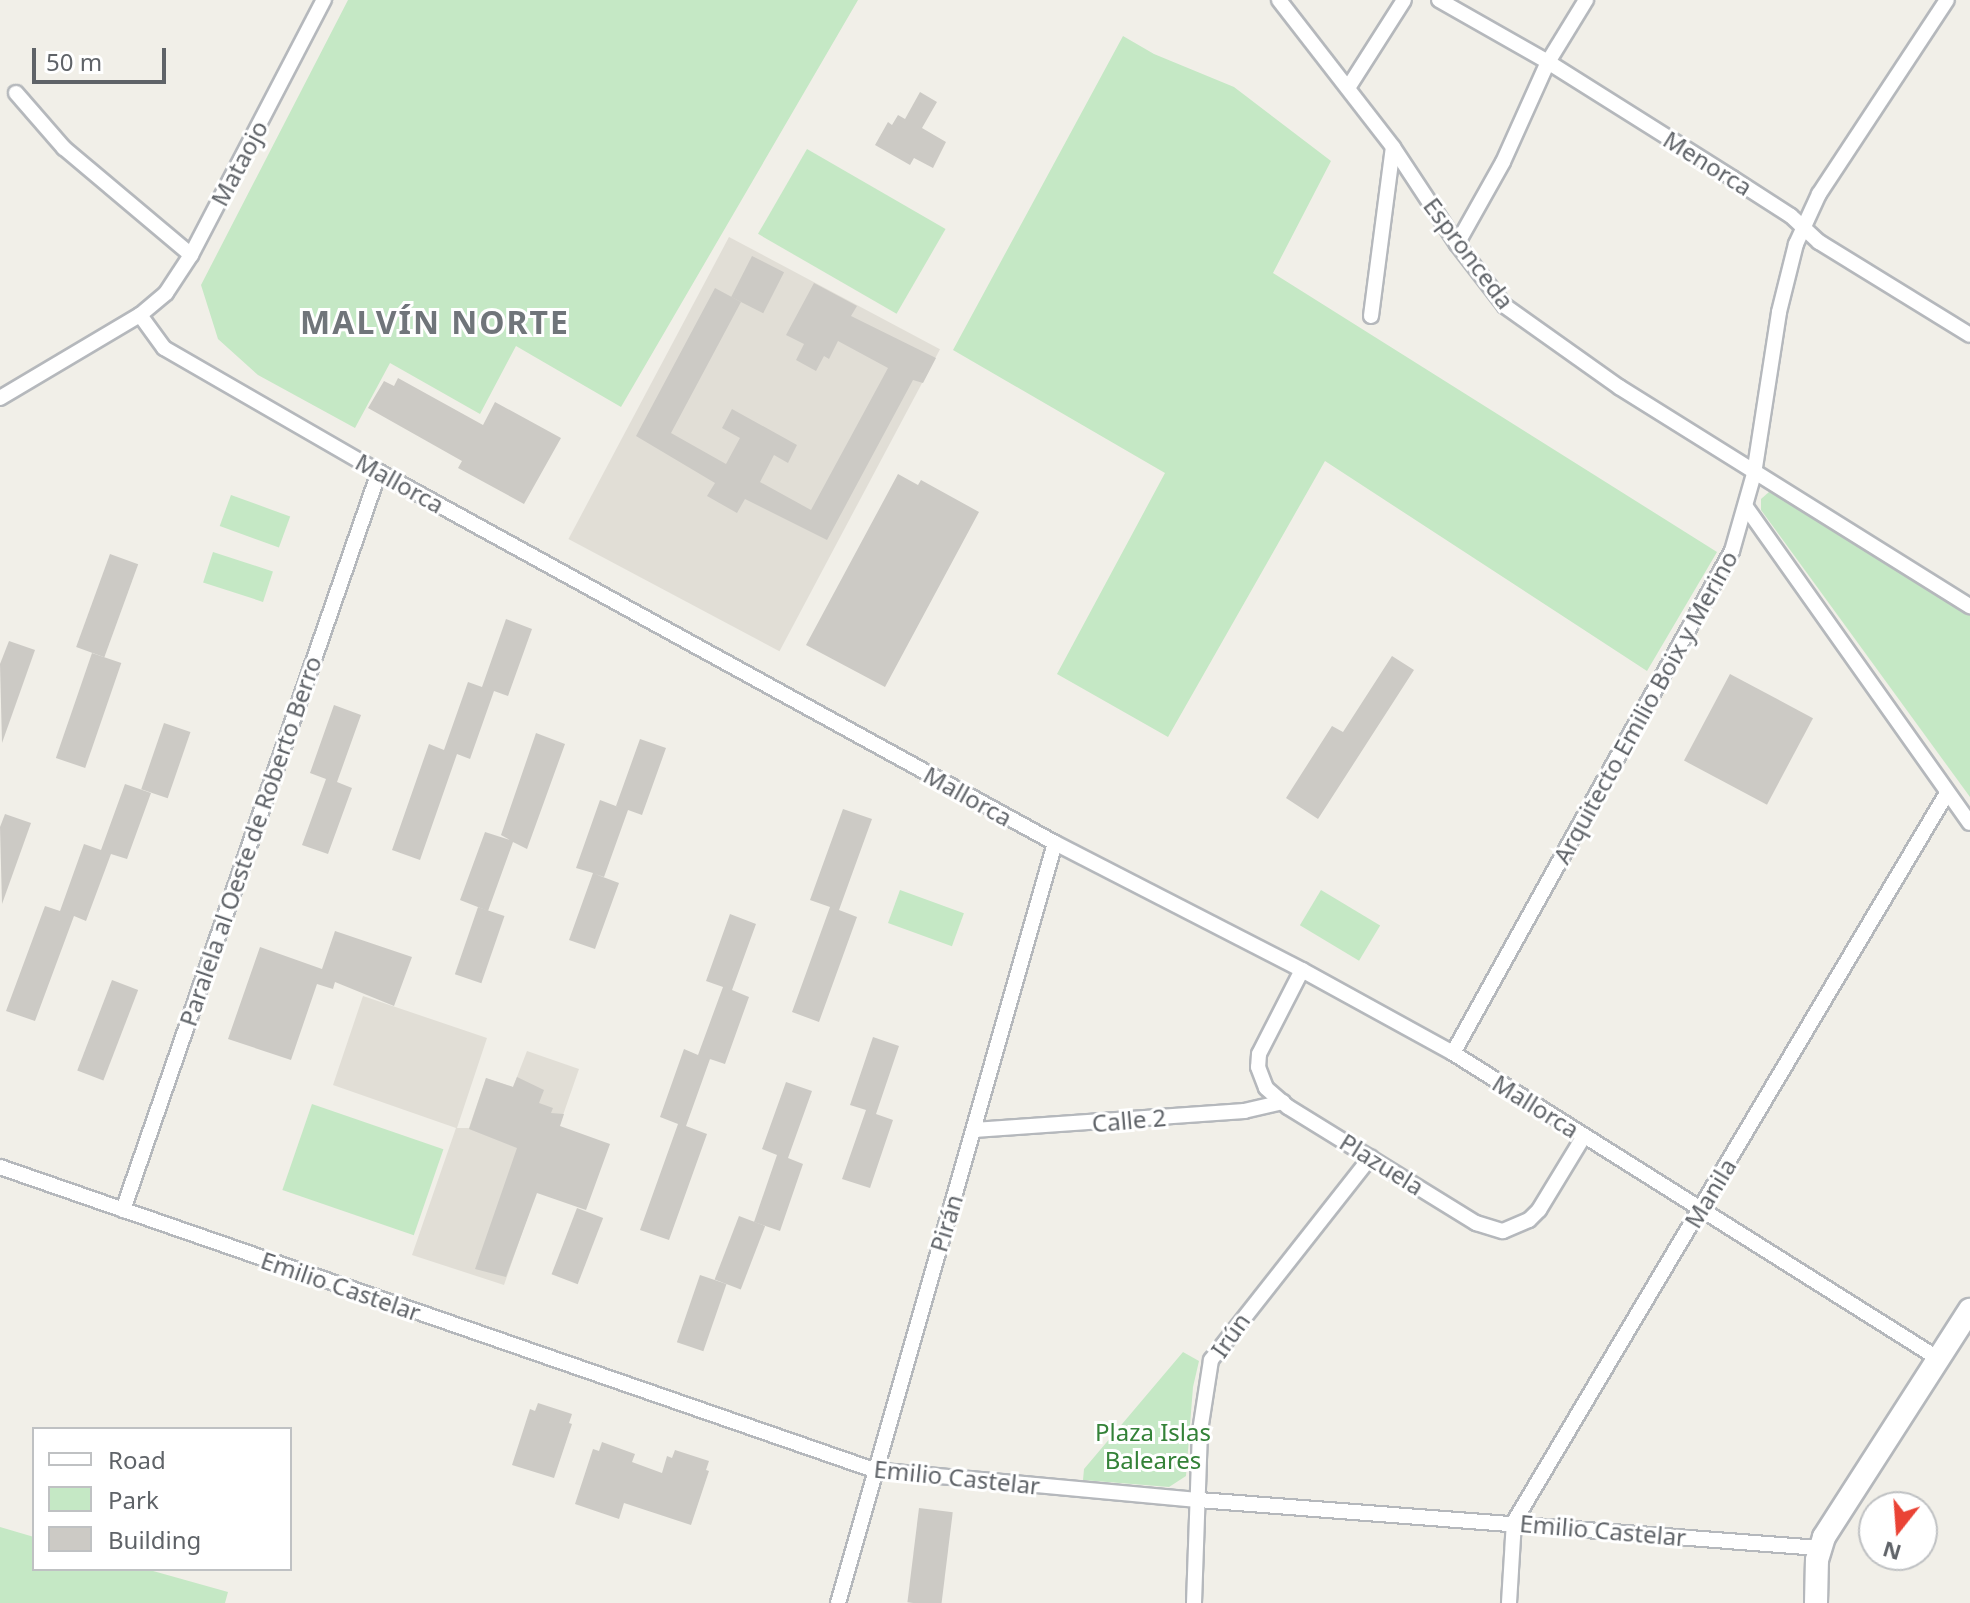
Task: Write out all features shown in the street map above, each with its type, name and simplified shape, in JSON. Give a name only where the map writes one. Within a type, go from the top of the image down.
[{"type":"street","name":"Mataojo","points":[[140,315],[166,293],[191,255],[324,0]]},
{"type":"street","name":"Espronceda","points":[[1279,0],[1393,147],[1457,244],[1505,306],[1530,327],[1754,474],[1970,606]]},
{"type":"street","points":[[1348,88],[1404,0]]},
{"type":"street","name":"Menorca","points":[[1439,0],[1548,62],[1732,178],[1819,242],[1970,335]]},
{"type":"street","points":[[1457,244],[1503,162],[1548,62],[1586,0]]},
{"type":"street","name":"Arquitecto Emilio Boix y Merino","points":[[1453,1053],[1732,551],[1754,474],[1779,312],[1803,228],[1819,194],[1947,0]]},
{"type":"street","points":[[16,93],[64,148],[191,255]]},
{"type":"street","points":[[1371,316],[1393,147]]},
{"type":"street","points":[[0,398],[140,315]]},
{"type":"street","name":"Mallorca","points":[[140,315],[164,348],[379,472],[1055,843],[1302,970],[1453,1053],[1939,1359]]},
{"type":"street","name":"Paralela al Oeste de Roberto Berro","points":[[123,1210],[379,472]]},
{"type":"street","points":[[1746,507],[1970,823]]},
{"type":"street","name":"Manila","points":[[1509,1603],[1514,1522],[1947,793]]},
{"type":"street","name":"Pirán","points":[[838,1603],[1055,843]]},
{"type":"street","name":"Plazuela","points":[[1302,970],[1259,1054],[1260,1076],[1266,1088],[1283,1102],[1476,1223],[1503,1231],[1517,1228],[1539,1210],[1584,1136]]},
{"type":"street","name":"Calle 2","points":[[974,1130],[1228,1112],[1283,1102]]},
{"type":"street","name":"Irún","points":[[1194,1603],[1204,1387],[1211,1360],[1371,1157]]},
{"type":"street","name":"Emilio Castelar","points":[[0,1167],[874,1470],[1199,1500],[1819,1548]]},
{"type":"street","points":[[1816,1603],[1819,1548],[1970,1310]]},
{"type":"shaded area","points":[[729,237],[940,349],[779,651],[568,539]]},
{"type":"shaded area","points":[[363,996],[487,1038],[457,1128],[469,1128],[486,1078],[513,1087],[527,1051],[579,1069],[504,1285],[412,1255],[456,1128],[333,1085]]},
{"type":"green space","points":[[348,0],[858,0],[621,407],[516,346],[480,414],[390,363],[355,428],[258,375],[218,339],[201,285]]},
{"type":"green space","points":[[1123,36],[1154,54],[1234,87],[1331,161],[1273,273],[1717,552],[1647,671],[1325,461],[1168,737],[1057,674],[1165,473],[953,350]]},
{"type":"green space","points":[[807,149],[946,229],[897,314],[758,234]]},
{"type":"green space","points":[[1769,492],[1775,492],[1970,613],[1970,797],[1761,510],[1761,499]]},
{"type":"green space","points":[[231,495],[290,517],[279,548],[220,526]]},
{"type":"green space","points":[[213,552],[273,571],[263,602],[203,582]]},
{"type":"green space","points":[[900,890],[964,913],[952,946],[888,923]]},
{"type":"green space","points":[[1321,890],[1380,926],[1359,961],[1300,925]]},
{"type":"green space","points":[[312,1104],[443,1149],[414,1235],[282,1190]]},
{"type":"green space","name":"Plaza Islas Baleares","points":[[1183,1352],[1199,1361],[1193,1387],[1186,1476],[1169,1487],[1083,1480],[1084,1469]]},
{"type":"green space","points":[[0,1527],[32,1536],[32,1571],[153,1571],[228,1592],[225,1603],[0,1603]]},
{"type":"building","points":[[920,92],[937,102],[922,128],[946,142],[933,168],[914,158],[910,165],[875,145],[888,122],[892,125],[898,115],[905,119]]},
{"type":"building","points":[[752,256],[784,272],[763,313],[731,297]]},
{"type":"building","points":[[814,283],[857,306],[851,316],[936,358],[923,383],[913,380],[827,540],[745,499],[737,513],[707,496],[715,483],[636,436],[715,288],[741,302],[671,433],[726,464],[740,438],[722,428],[732,409],[797,445],[788,463],[774,455],[760,482],[811,510],[888,368],[838,341],[829,359],[824,356],[816,371],[796,360],[804,344],[786,335]]},
{"type":"building","points":[[398,378],[483,425],[495,402],[561,438],[524,504],[458,468],[462,461],[368,408],[384,381],[394,386]]},
{"type":"building","points":[[898,474],[918,485],[921,480],[979,512],[885,687],[806,645]]},
{"type":"building","points":[[110,554],[138,564],[104,657],[76,647]]},
{"type":"building","points":[[506,619],[532,629],[508,696],[494,691],[470,759],[457,754],[420,860],[392,850],[429,744],[444,750],[468,682],[482,687]]},
{"type":"building","points":[[9,641],[35,650],[2,743],[0,664]]},
{"type":"building","points":[[92,653],[121,663],[85,768],[56,758]]},
{"type":"building","points":[[1392,656],[1414,670],[1318,819],[1286,798],[1332,726],[1343,732]]},
{"type":"building","points":[[1730,674],[1813,718],[1767,805],[1684,761]]},
{"type":"building","points":[[334,705],[361,715],[337,782],[352,788],[328,854],[302,845],[326,779],[310,773]]},
{"type":"building","points":[[164,723],[190,732],[168,798],[141,789]]},
{"type":"building","points":[[536,733],[565,744],[527,849],[513,842],[488,911],[460,900],[485,832],[510,840],[501,835]]},
{"type":"building","points":[[640,739],[666,748],[642,815],[628,810],[604,877],[595,874],[619,883],[595,949],[569,940],[593,873],[576,868],[600,800],[621,808],[616,806]]},
{"type":"building","points":[[125,784],[151,793],[127,859],[111,854],[86,921],[74,916],[35,1021],[6,1011],[45,906],[60,911],[84,844],[101,850]]},
{"type":"building","points":[[843,809],[872,819],[839,910],[857,917],[819,1022],[792,1012],[830,907],[810,900]]},
{"type":"building","points":[[5,814],[31,823],[2,904],[0,827]]},
{"type":"building","points":[[478,907],[504,916],[481,983],[455,974]]},
{"type":"building","points":[[730,914],[756,924],[732,990],[749,997],[725,1064],[710,1059],[686,1126],[707,1134],[669,1240],[640,1230],[678,1124],[660,1117],[684,1049],[698,1055],[723,987],[706,981]]},
{"type":"building","points":[[335,931],[412,957],[394,1006],[335,982],[333,989],[317,984],[291,1060],[228,1039],[260,947],[322,969]]},
{"type":"building","points":[[112,980],[138,990],[103,1081],[77,1071]]},
{"type":"building","points":[[873,1037],[899,1046],[876,1114],[893,1120],[870,1188],[842,1179],[866,1110],[850,1105]]},
{"type":"building","points":[[517,1077],[544,1090],[539,1103],[553,1108],[551,1113],[564,1114],[560,1126],[610,1144],[586,1210],[537,1193],[506,1277],[475,1269],[517,1148],[469,1129],[486,1078],[513,1087]]},
{"type":"building","points":[[786,1082],[812,1091],[788,1158],[803,1164],[780,1231],[754,1222],[777,1155],[762,1149]]},
{"type":"building","points":[[577,1208],[603,1218],[578,1284],[552,1274]]},
{"type":"building","points":[[739,1216],[765,1226],[741,1290],[715,1279]]},
{"type":"building","points":[[700,1275],[726,1284],[703,1351],[677,1342]]},
{"type":"building","points":[[538,1403],[572,1414],[569,1423],[572,1424],[554,1478],[512,1465],[530,1409],[535,1411]]},
{"type":"building","points":[[602,1442],[635,1454],[632,1462],[662,1473],[667,1456],[672,1458],[675,1450],[709,1461],[706,1470],[709,1471],[691,1525],[624,1503],[619,1519],[575,1504],[593,1449],[599,1451]]},
{"type":"building","points":[[919,1508],[953,1512],[942,1603],[907,1602]]},
{"type":"district","name":"MALVÍN NORTE","points":[[435,322]]}]
